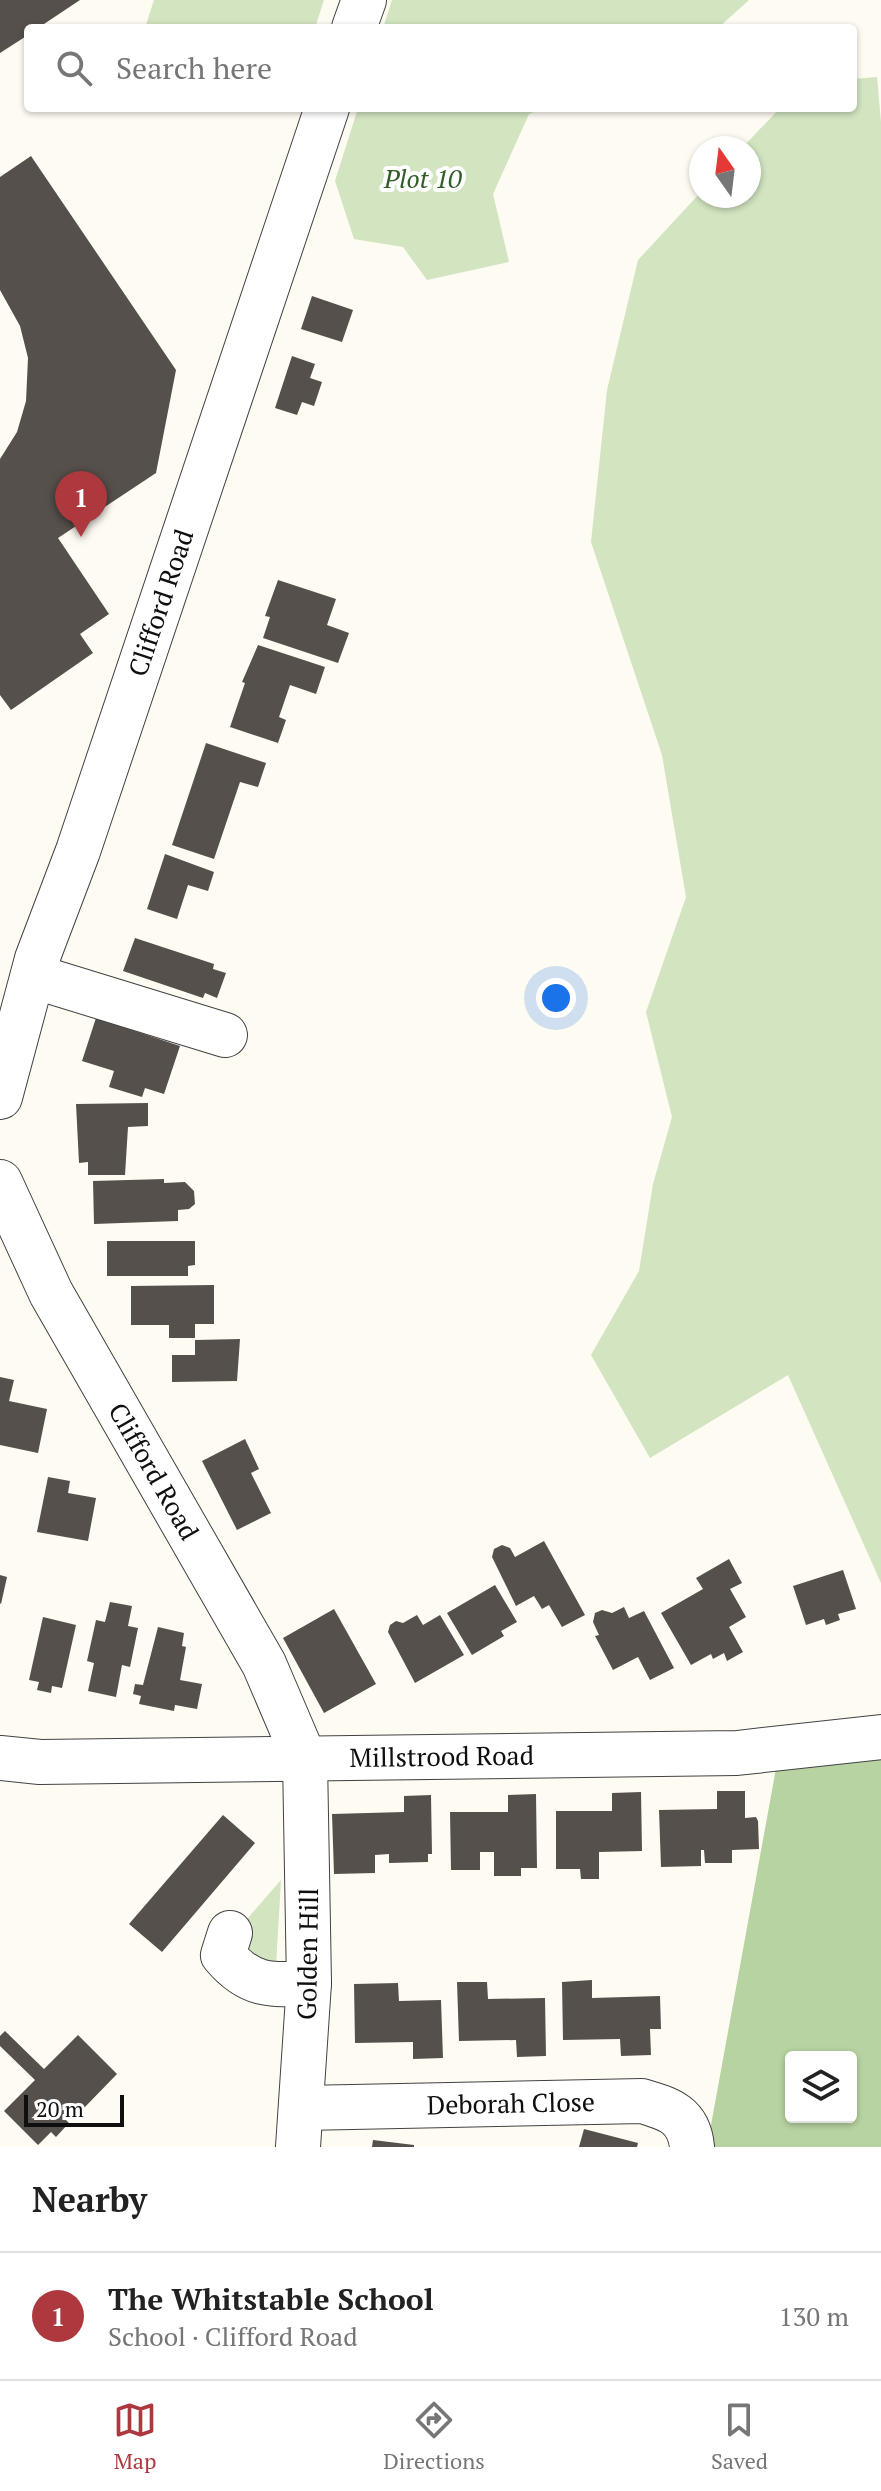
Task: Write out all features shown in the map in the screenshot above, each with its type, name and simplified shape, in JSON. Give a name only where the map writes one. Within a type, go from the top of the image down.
[{"type":"street","points":[[355,24],[364,0]]},
{"type":"street","name":"Clifford Road","points":[[0,1097],[33,976],[326,112]]},
{"type":"street","points":[[33,976],[225,1035]]},
{"type":"street","name":"Clifford Road","points":[[0,1182],[51,1293],[264,1664],[305,1760]]},
{"type":"street","name":"Millstrood Road","points":[[0,1758],[40,1762],[737,1753],[881,1737]]},
{"type":"street","name":"Golden Hill","points":[[300,2128],[309,1983],[305,1760]]},
{"type":"street","points":[[230,1933],[223,1955],[237,1972],[270,1986],[309,1983]]},
{"type":"street","name":"Deborah Close","points":[[300,2128],[642,2101],[671,2109],[685,2121],[692,2147]]},
{"type":"green space","points":[[154,0],[324,0],[316,24],[146,24]]},
{"type":"green space","points":[[392,0],[749,0],[722,24],[384,24]]},
{"type":"green space","points":[[877,77],[881,122],[881,1583],[788,1375],[650,1458],[591,1355],[639,1271],[653,1184],[672,1117],[646,1012],[686,897],[662,755],[591,542],[607,390],[638,260],[689,205],[689,208],[761,208],[761,136],[753,136],[776,112],[857,112],[857,79]]},
{"type":"green space","name":"Plot 10","points":[[357,112],[534,112],[529,114],[493,194],[509,262],[427,280],[403,247],[354,239],[335,181]]},
{"type":"green space","points":[[881,1749],[881,2147],[707,2147],[777,1763]]},
{"type":"green space","points":[[281,1880],[275,1983],[239,1948],[248,1918]]},
{"type":"building","points":[[0,0],[80,0],[44,24],[24,24],[24,38],[0,53]]},
{"type":"building","points":[[31,156],[176,370],[156,473],[58,538],[109,614],[80,634],[93,653],[11,710],[0,695],[0,459],[17,432],[26,401],[28,358],[20,326],[0,290],[0,177]]},
{"type":"building","points":[[312,296],[353,310],[342,342],[301,329]]},
{"type":"building","points":[[292,356],[315,364],[310,378],[322,382],[314,406],[302,402],[297,415],[275,408]]},
{"type":"building","points":[[278,580],[336,599],[327,625],[349,633],[338,663],[263,638],[270,617],[265,616]]},
{"type":"building","points":[[258,645],[325,667],[316,694],[290,685],[279,717],[286,720],[278,743],[230,727],[245,683],[242,682]]},
{"type":"building","points":[[206,743],[266,763],[258,787],[240,782],[214,859],[172,845]]},
{"type":"building","points":[[165,854],[214,872],[208,891],[188,885],[177,919],[147,909]]},
{"type":"building","points":[[135,938],[214,964],[213,969],[226,973],[217,998],[205,993],[203,998],[123,971]]},
{"type":"building","points":[[96,1018],[180,1046],[164,1094],[145,1088],[142,1097],[109,1087],[114,1071],[82,1061]]},
{"type":"building","points":[[148,1103],[148,1126],[128,1127],[125,1175],[88,1175],[88,1162],[79,1163],[76,1104]]},
{"type":"building","points":[[164,1179],[164,1183],[185,1182],[194,1191],[195,1204],[189,1209],[178,1210],[178,1221],[94,1224],[93,1181]]},
{"type":"building","points":[[107,1241],[195,1241],[195,1265],[188,1266],[188,1276],[107,1276]]},
{"type":"building","points":[[214,1285],[214,1324],[195,1324],[195,1338],[169,1338],[169,1325],[131,1325],[131,1286]]},
{"type":"building","points":[[240,1339],[237,1381],[172,1382],[172,1355],[195,1355],[195,1340]]},
{"type":"building","points":[[0,1377],[14,1380],[9,1401],[47,1409],[38,1453],[0,1445]]},
{"type":"building","points":[[245,1439],[259,1469],[251,1473],[271,1513],[237,1530],[202,1461]]},
{"type":"building","points":[[48,1477],[70,1481],[68,1493],[96,1498],[88,1541],[37,1532]]},
{"type":"building","points":[[544,1541],[585,1615],[562,1627],[549,1605],[542,1609],[534,1596],[516,1606],[492,1557],[494,1549],[502,1545],[510,1548],[515,1557]]},
{"type":"building","points":[[729,1559],[742,1583],[730,1589],[746,1617],[729,1627],[743,1652],[727,1661],[724,1653],[713,1659],[711,1654],[691,1665],[661,1613],[703,1589],[696,1578]]},
{"type":"building","points":[[843,1570],[856,1609],[838,1614],[840,1620],[826,1625],[824,1619],[806,1625],[793,1586]]},
{"type":"building","points":[[0,1575],[7,1577],[1,1604],[0,1603]]},
{"type":"building","points":[[495,1585],[517,1622],[501,1631],[504,1636],[472,1655],[447,1613]]},
{"type":"building","points":[[110,1602],[132,1606],[128,1626],[138,1628],[130,1667],[122,1665],[116,1697],[88,1691],[94,1663],[87,1661],[96,1620],[105,1622]]},
{"type":"building","points":[[624,1607],[629,1618],[644,1611],[674,1668],[650,1680],[638,1657],[613,1670],[595,1636],[599,1635],[593,1622],[595,1613],[602,1610],[612,1613]]},
{"type":"building","points":[[334,1609],[376,1684],[324,1713],[283,1638]]},
{"type":"building","points":[[417,1615],[423,1625],[440,1615],[464,1655],[415,1683],[388,1632],[390,1625],[396,1621],[403,1623]]},
{"type":"building","points":[[43,1617],[76,1625],[62,1688],[52,1686],[51,1693],[37,1690],[39,1682],[29,1680]]},
{"type":"building","points":[[158,1627],[184,1633],[182,1646],[186,1647],[180,1680],[202,1684],[197,1709],[175,1705],[174,1711],[139,1704],[141,1696],[133,1694],[135,1684],[143,1685]]},
{"type":"building","points":[[717,1791],[745,1791],[745,1818],[756,1817],[758,1821],[759,1849],[732,1850],[732,1863],[705,1863],[704,1850],[701,1850],[701,1866],[661,1867],[659,1810],[717,1809]]},
{"type":"building","points":[[641,1792],[642,1851],[599,1852],[599,1879],[581,1879],[580,1869],[556,1869],[556,1811],[612,1811],[612,1793]]},
{"type":"building","points":[[536,1794],[537,1868],[521,1868],[521,1876],[494,1876],[494,1852],[480,1852],[480,1870],[451,1870],[450,1812],[508,1812],[508,1795]]},
{"type":"building","points":[[431,1795],[432,1854],[428,1854],[428,1862],[389,1863],[389,1854],[375,1855],[375,1873],[334,1874],[332,1814],[404,1812],[404,1796]]},
{"type":"building","points":[[223,1815],[255,1843],[162,1952],[129,1924]]},
{"type":"building","points":[[592,1980],[592,1998],[660,1996],[661,2029],[650,2029],[651,2055],[621,2056],[620,2039],[563,2040],[562,1982]]},
{"type":"building","points":[[457,1982],[487,1982],[488,1999],[545,1998],[546,2056],[517,2057],[516,2040],[459,2041]]},
{"type":"building","points":[[398,1983],[399,2001],[441,2000],[443,2058],[413,2059],[413,2042],[355,2043],[354,1984]]},
{"type":"building","points":[[5,2031],[44,2069],[78,2035],[117,2074],[84,2108],[79,2103],[64,2118],[69,2123],[56,2137],[51,2132],[38,2145],[4,2111],[35,2080],[0,2046],[0,2036]]},
{"type":"building","points":[[584,2129],[638,2143],[637,2147],[579,2147]]},
{"type":"building","points":[[373,2140],[414,2145],[414,2147],[372,2147]]},
{"type":"place","name":"The Whitstable School","points":[[81,537]]}]
